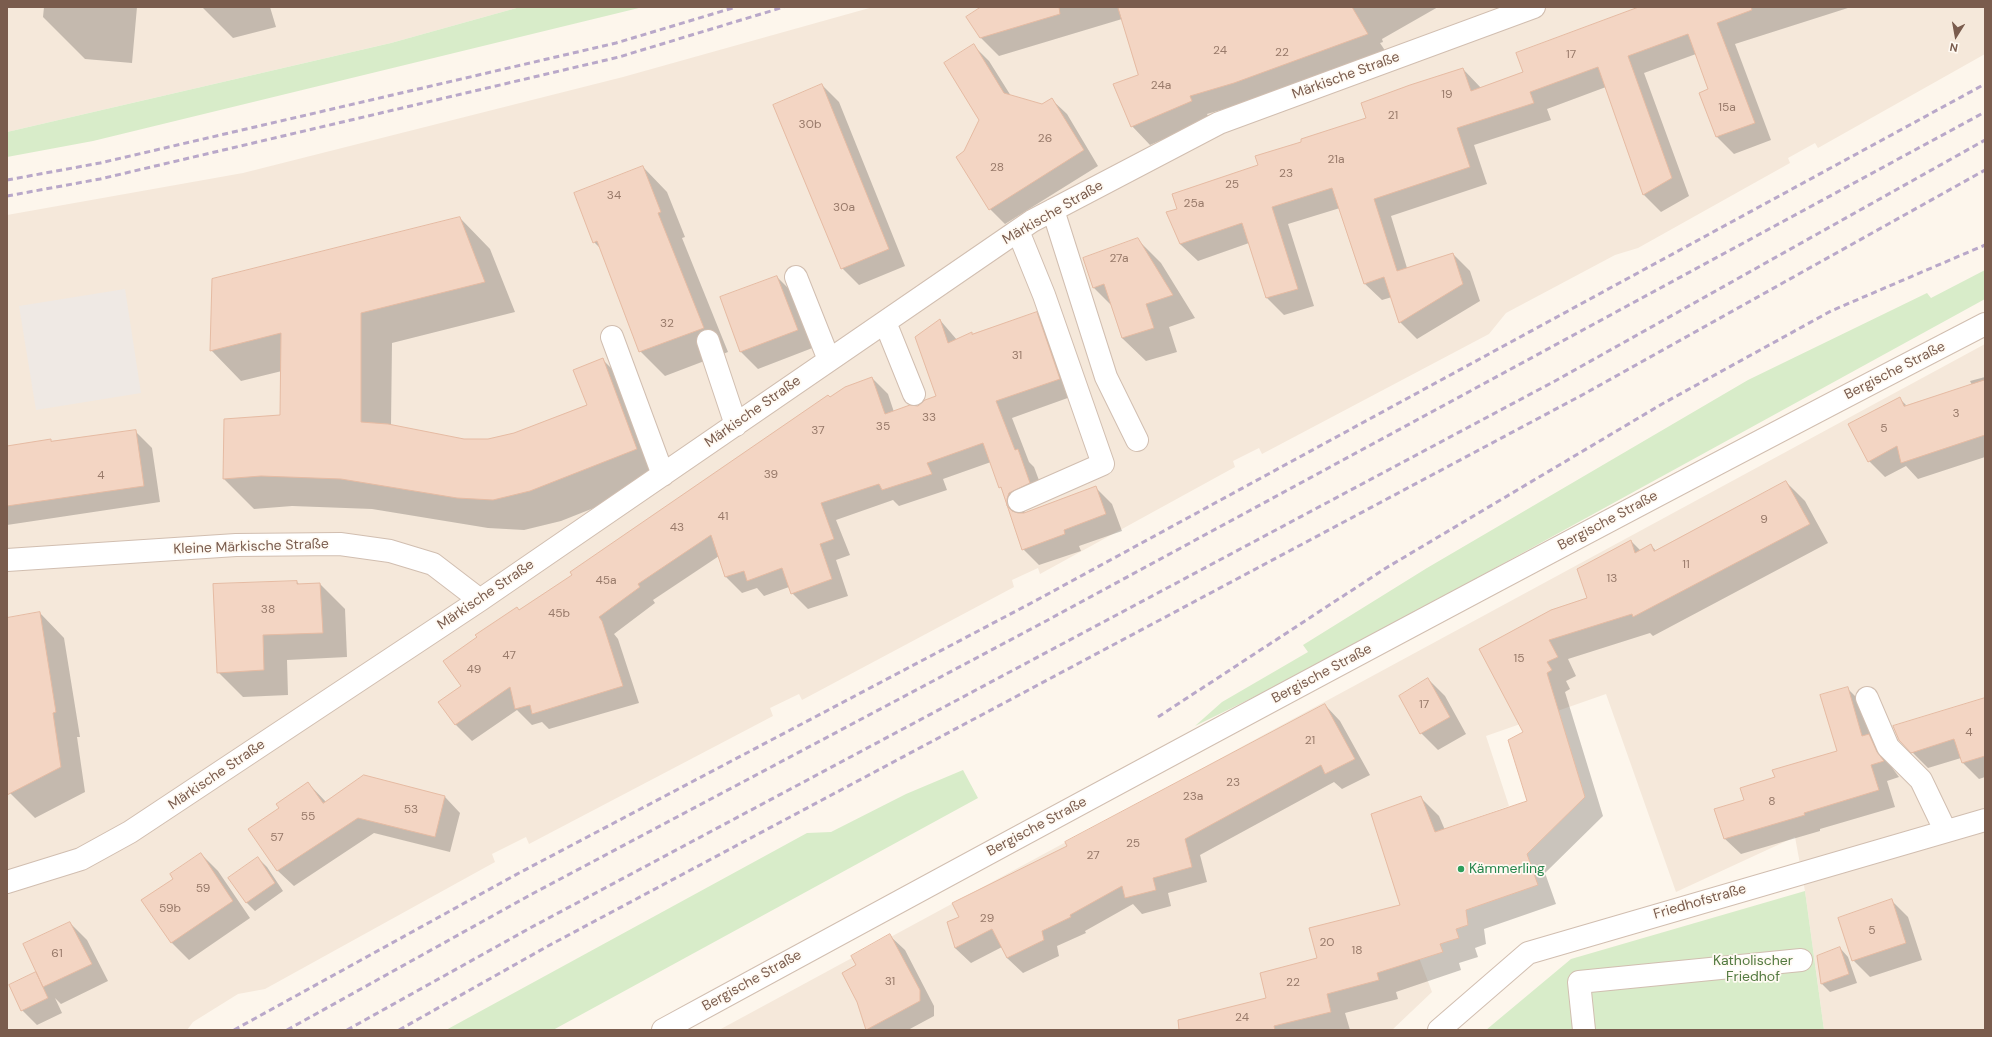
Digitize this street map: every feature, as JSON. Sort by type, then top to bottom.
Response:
[{"type":"street","name":"Märkische Straße","points":[[7,882],[81,859],[130,832],[480,600],[1018,231],[1053,210],[1219,123],[1534,7]]},
{"type":"street","points":[[1053,210],[1106,377],[1137,440]]},
{"type":"street","points":[[1018,231],[1044,295],[1103,464],[1019,501]]},
{"type":"street","points":[[796,278],[829,360]]},
{"type":"street","points":[[885,322],[914,394]]},
{"type":"street","name":"Bergische Straße","points":[[663,1030],[1320,674],[1777,432],[1985,324]]},
{"type":"street","points":[[612,337],[663,475]]},
{"type":"street","points":[[708,341],[736,425]]},
{"type":"street","name":"Kleine Märkische Straße","points":[[7,560],[236,545],[340,544],[390,551],[433,564],[480,600]]},
{"type":"street","points":[[1867,698],[1888,747],[1921,780],[1945,830]]},
{"type":"street","name":"Friedhofstraße","points":[[1439,1030],[1528,953],[1945,830],[1985,820]]},
{"type":"street","points":[[1584,1030],[1579,982],[1801,960]]},
{"type":"shaded area","points":[[7,7],[520,7],[391,43],[7,132]]},
{"type":"shaded area","points":[[873,7],[1985,7],[1985,54],[1818,148],[1815,143],[1788,158],[1790,163],[1638,248],[1615,255],[1506,313],[1489,334],[1262,454],[1259,448],[1233,461],[1235,467],[1040,574],[1038,568],[1012,580],[1014,587],[802,700],[799,694],[770,708],[773,716],[529,844],[526,837],[492,854],[495,862],[265,989],[238,994],[193,1022],[187,1030],[7,1030],[7,215],[243,173],[623,77]]},
{"type":"shaded area","points":[[125,289],[141,393],[36,410],[19,306]]},
{"type":"shaded area","points":[[1985,344],[1985,1030],[1824,1030],[1805,891],[1795,837],[1676,892],[1606,694],[1486,736],[1509,806],[1435,832],[1409,931],[1432,992],[1392,1030],[719,1030]]},
{"type":"green space","points":[[520,7],[643,7],[93,141],[7,157],[7,132],[391,43]]},
{"type":"green space","points":[[1985,270],[1985,299],[1311,669],[1195,726],[1222,702],[1308,652],[1303,645],[1427,568],[1748,380],[1927,293],[1931,298]]},
{"type":"green space","points":[[963,770],[978,798],[553,1030],[446,1030],[807,833],[831,832],[906,794]]},
{"type":"green space","name":"Katholischer Friedhof","points":[[1805,891],[1824,1030],[1486,1030],[1571,959]]},
{"type":"building","points":[[981,7],[1059,7],[1060,14],[980,38],[966,17]]},
{"type":"building","points":[[1118,7],[1352,7],[1368,34],[1234,83],[1190,96],[1192,101],[1131,127],[1113,84],[1138,75]]},
{"type":"building","points":[[1639,7],[1751,7],[1752,10],[1717,23],[1755,123],[1716,137],[1699,93],[1708,89],[1688,34],[1628,56],[1672,178],[1643,195],[1598,67],[1530,92],[1534,103],[1457,128],[1470,167],[1374,199],[1397,271],[1453,253],[1463,284],[1399,323],[1384,277],[1364,284],[1332,188],[1272,207],[1298,289],[1266,298],[1242,223],[1180,244],[1166,212],[1177,209],[1172,194],[1258,165],[1255,156],[1301,142],[1301,139],[1366,118],[1361,103],[1410,85],[1463,68],[1471,91],[1523,72],[1516,53]]},
{"type":"building","points":[[974,44],[1004,93],[1042,104],[1052,98],[1084,150],[989,210],[956,157],[964,151],[979,120],[944,63]]},
{"type":"building","points":[[822,84],[889,249],[841,269],[773,105]]},
{"type":"building","points":[[643,166],[661,212],[658,213],[704,328],[639,352],[597,241],[593,243],[574,193]]},
{"type":"building","points":[[460,217],[485,282],[361,313],[361,422],[388,424],[464,439],[488,439],[514,433],[587,405],[573,370],[603,358],[637,449],[530,491],[493,500],[457,498],[341,479],[261,476],[223,479],[224,419],[280,415],[281,333],[210,351],[212,279]]},
{"type":"building","points":[[1138,238],[1173,295],[1146,304],[1154,328],[1122,338],[1104,284],[1093,288],[1083,258]]},
{"type":"building","points":[[777,276],[798,330],[740,352],[720,297]]},
{"type":"building","points":[[1037,312],[1060,379],[996,401],[1015,450],[1018,449],[1030,483],[1009,493],[1007,505],[1001,487],[999,488],[983,443],[927,463],[932,474],[882,490],[879,484],[821,503],[834,539],[820,544],[832,579],[791,594],[782,568],[747,581],[744,571],[725,577],[711,535],[638,584],[640,587],[599,617],[602,621],[623,686],[532,714],[530,705],[515,709],[510,687],[455,725],[438,702],[461,686],[443,661],[477,637],[475,635],[517,607],[519,610],[572,575],[570,572],[828,395],[830,397],[845,387],[872,377],[885,414],[910,405],[918,406],[925,400],[936,396],[915,337],[940,319],[948,343],[972,332],[972,334]]},
{"type":"building","points":[[1985,380],[1985,435],[1901,463],[1897,446],[1868,462],[1848,424],[1900,397],[1904,406]]},
{"type":"building","points":[[136,430],[144,486],[7,506],[7,446],[51,439],[51,441]]},
{"type":"building","points":[[1786,481],[1810,524],[1633,617],[1632,614],[1549,640],[1558,657],[1547,662],[1552,670],[1547,673],[1585,797],[1527,854],[1538,885],[1466,910],[1468,925],[1456,929],[1459,938],[1440,944],[1443,952],[1377,973],[1379,980],[1327,994],[1331,1012],[1274,1026],[1275,1030],[1179,1030],[1178,1020],[1266,998],[1260,973],[1317,958],[1309,928],[1400,905],[1371,814],[1421,796],[1435,832],[1527,801],[1508,740],[1523,732],[1479,649],[1551,610],[1587,598],[1577,569],[1631,540],[1635,553],[1651,544],[1654,551]]},
{"type":"building","points":[[1096,486],[1106,514],[1064,530],[1065,534],[1022,550],[1008,506],[1012,511],[1024,513]]},
{"type":"building","points":[[297,581],[297,584],[320,583],[323,633],[263,635],[264,670],[217,673],[213,584]]},
{"type":"building","points":[[40,612],[56,712],[53,713],[61,767],[7,795],[7,618]]},
{"type":"building","points":[[1428,678],[1450,717],[1420,734],[1399,696]]},
{"type":"building","points":[[1848,687],[1862,736],[1869,734],[1877,752],[1884,761],[1871,765],[1879,790],[1804,813],[1805,815],[1724,839],[1714,809],[1744,800],[1740,788],[1775,777],[1772,770],[1837,751],[1820,695]]},
{"type":"building","points":[[1985,698],[1985,756],[1962,763],[1954,739],[1911,753],[1899,740],[1893,726]]},
{"type":"building","points":[[1325,704],[1355,759],[1325,774],[1321,765],[1185,839],[1192,867],[1153,878],[1156,890],[1125,898],[1122,886],[1070,915],[1071,917],[1042,931],[1044,940],[1007,958],[992,929],[955,948],[947,922],[959,917],[952,903],[1067,846],[1065,842]]},
{"type":"building","points":[[364,775],[445,796],[435,837],[358,818],[277,871],[248,829],[279,808],[276,804],[308,782],[323,803]]},
{"type":"building","points":[[201,853],[233,901],[171,943],[141,900],[173,879],[170,874]]},
{"type":"building","points":[[258,857],[275,883],[246,903],[228,878]]},
{"type":"building","points":[[1892,899],[1906,943],[1852,961],[1838,918]]},
{"type":"building","points":[[70,922],[92,964],[43,987],[23,944]]},
{"type":"building","points":[[890,934],[920,990],[920,1001],[866,1030],[857,1002],[842,973],[856,965],[851,956]]},
{"type":"building","points":[[1840,947],[1849,974],[1821,984],[1817,956]]},
{"type":"building","points":[[36,972],[48,998],[21,1011],[9,985]]},
{"type":"railway","points":[[7,180],[100,163],[616,43],[736,7]]},
{"type":"railway","points":[[7,196],[100,179],[619,57],[784,7]]},
{"type":"railway","points":[[234,1030],[519,873],[1035,601],[1985,84]]},
{"type":"railway","points":[[287,1030],[532,894],[1046,621],[1985,112]]},
{"type":"railway","points":[[347,1030],[530,928],[1555,381],[1985,140]]},
{"type":"railway","points":[[399,1030],[548,946],[1584,394],[1985,170]]},
{"type":"railway","points":[[1158,717],[1386,568],[1662,404],[1831,311],[1985,245]]},
{"type":"place","name":"Kämmerling","points":[[1461,869]]}]
